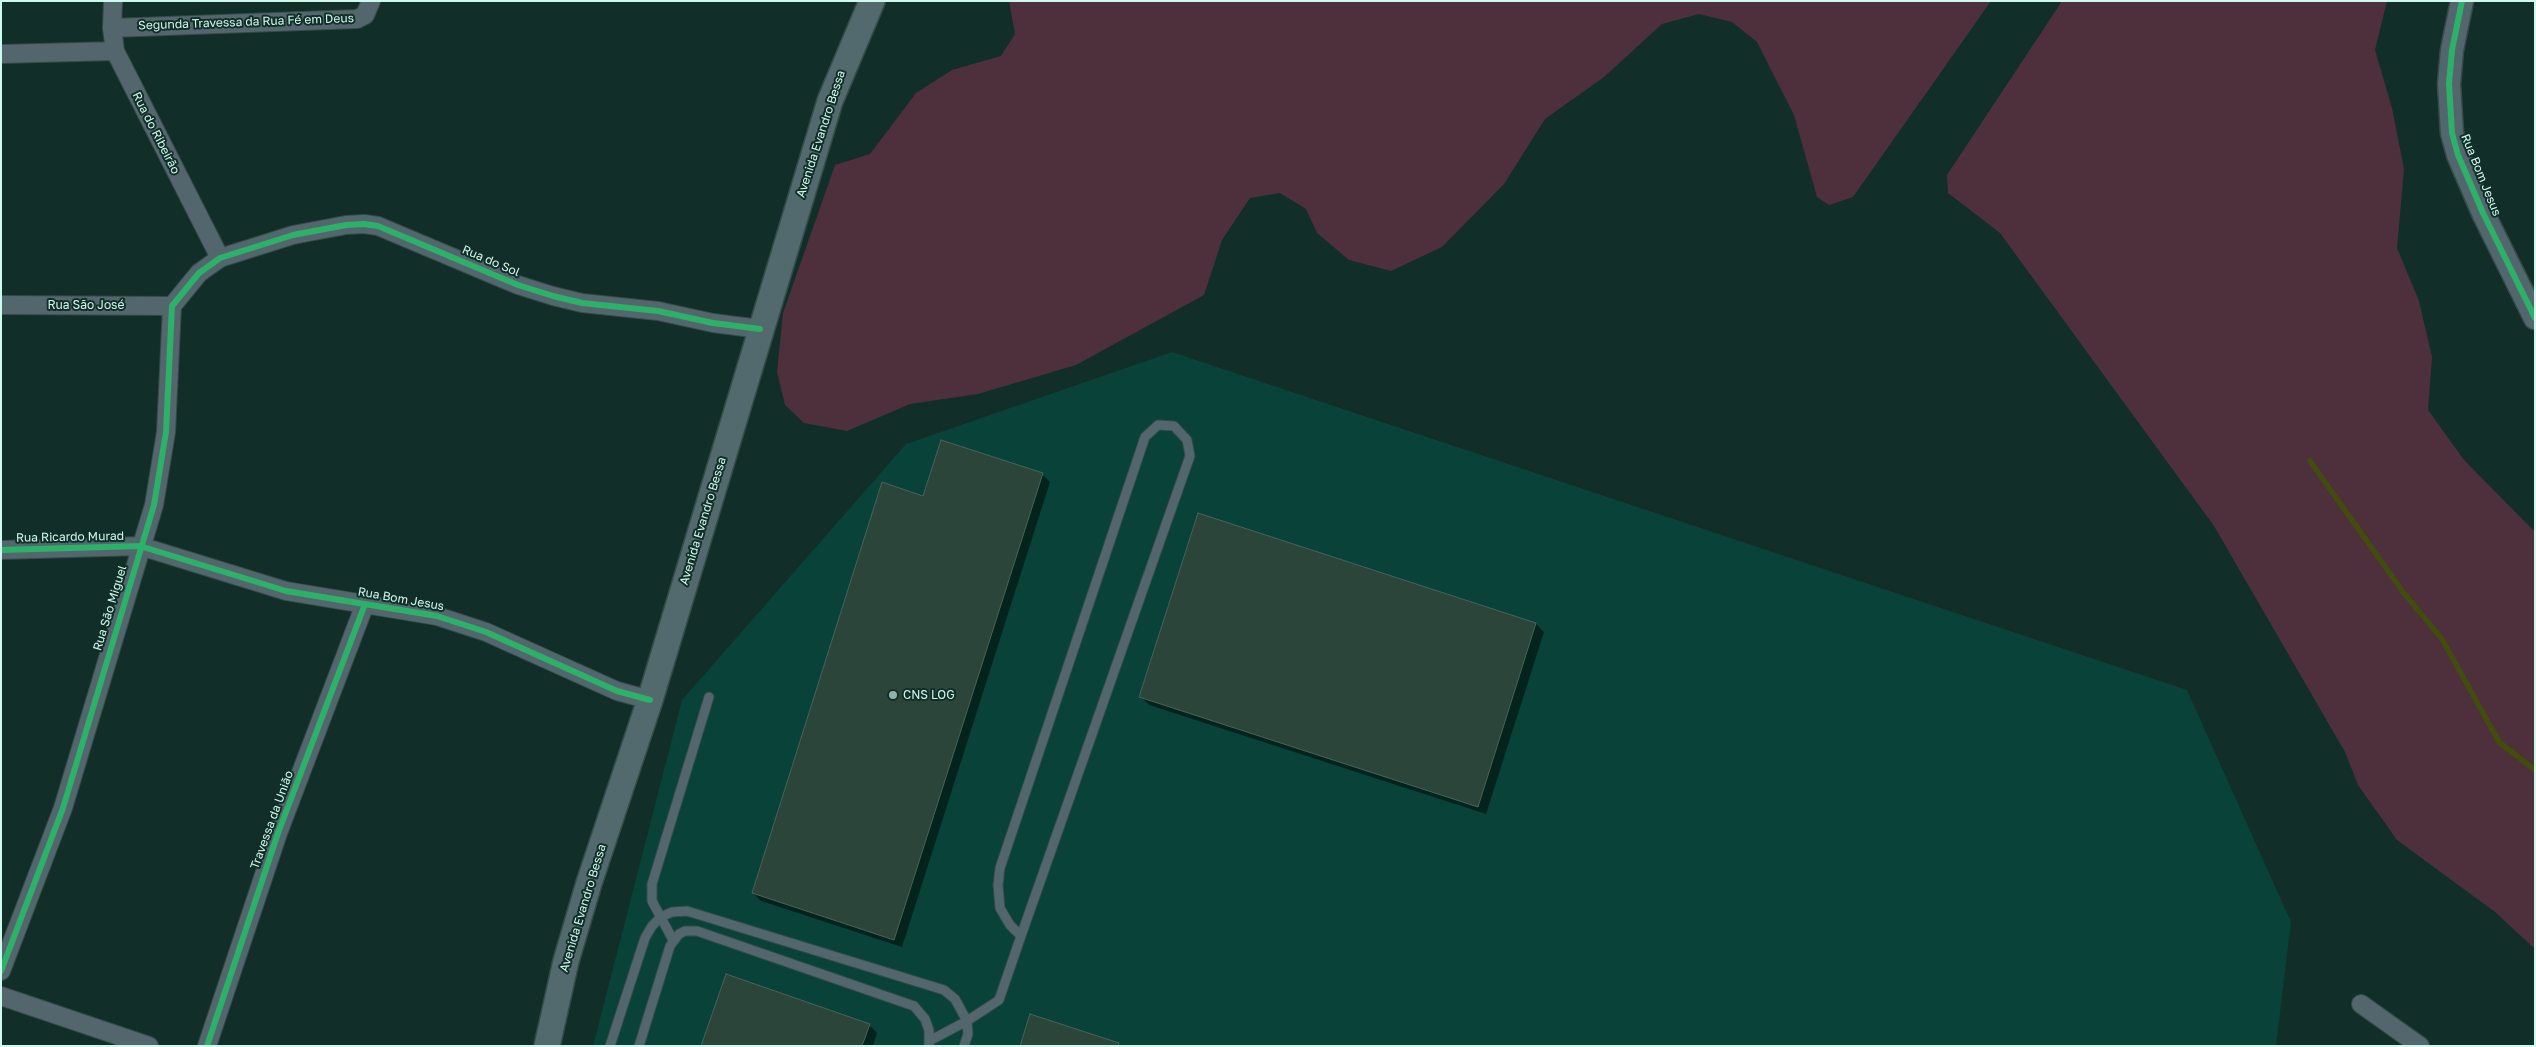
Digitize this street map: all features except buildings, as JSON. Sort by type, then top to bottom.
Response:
[{"type":"main road","name":"Avenida Evandro Bessa","points":[[547,1046],[566,961],[584,900],[650,700],[830,101],[872,1]]},
{"type":"street","name":"Rua do Ribeirão","points":[[113,1],[112,28],[115,50],[220,258]]},
{"type":"street","name":"Segunda Travessa da Rua Fé em Deus","points":[[112,28],[357,19],[365,15],[371,1]]},
{"type":"street","name":"Rua Bom Jesus","points":[[2462,1],[2452,50],[2449,84],[2452,133],[2458,155],[2483,213],[2535,318]]},
{"type":"street","points":[[1,54],[115,50]]},
{"type":"street","name":"Rua do Sol","points":[[220,258],[293,235],[346,225],[364,224],[385,229],[518,285],[553,296],[582,303],[658,311],[713,323],[760,329]]},
{"type":"street","points":[[172,306],[199,273],[220,258]]},
{"type":"street","name":"Rua São José","points":[[1,305],[172,306]]},
{"type":"street","name":"Rua São Miguel","points":[[1,970],[5,951],[63,808],[140,546],[154,505],[166,432],[172,306]]},
{"type":"street","name":"Rua Bom Jesus","points":[[140,546],[286,591],[445,619],[486,632],[617,691],[650,700]]},
{"type":"street","name":"Rua Ricardo Murad","points":[[1,550],[140,546]]},
{"type":"street","name":"Travessa da União","points":[[206,1046],[278,833],[365,604]]},
{"type":"street","points":[[1,996],[149,1046]]},
{"type":"street","points":[[2361,1004],[2420,1046]]},
{"type":"lane","points":[[639,1046],[673,940],[686,931],[697,931],[914,1006],[925,1020],[930,1043],[967,1022],[999,1000],[1190,456],[1187,440],[1174,426],[1158,425],[1145,437],[1000,868],[998,885],[1000,908],[1010,925],[1021,936]]},
{"type":"lane","points":[[673,940],[652,901],[652,884],[709,697]]},
{"type":"lane","points":[[610,1046],[645,938],[660,917],[672,912],[688,911],[944,990],[955,999],[967,1022],[968,1034],[964,1046]]},
{"type":"shaded area","points":[[1009,1],[1991,1],[1853,197],[1829,205],[1817,197],[1794,115],[1757,42],[1732,22],[1699,14],[1662,24],[1604,77],[1545,119],[1504,184],[1442,247],[1391,271],[1349,260],[1317,233],[1306,209],[1280,193],[1250,198],[1222,240],[1204,295],[1076,365],[978,394],[910,404],[847,431],[804,423],[785,405],[777,372],[783,313],[835,165],[870,154],[916,93],[952,70],[1001,56],[1015,34]]},
{"type":"shaded area","points":[[2062,1],[2387,1],[2375,50],[2392,108],[2404,169],[2397,248],[2419,301],[2432,357],[2428,410],[2464,460],[2535,532],[2535,949],[2495,912],[2397,840],[2358,785],[2345,752],[2214,526],[2000,233],[1948,193],[1947,175]]},
{"type":"shaded area","points":[[1172,352],[2187,690],[2291,922],[2276,1046],[593,1046],[682,700],[906,444]]},
{"type":"waterway","points":[[2310,461],[2403,592],[2442,639],[2499,742],[2535,770]]},
{"type":"cycle path","points":[[2462,1],[2452,50],[2449,84],[2452,133],[2458,155],[2483,213],[2535,318]]},
{"type":"cycle path","points":[[1,971],[63,808],[154,505],[166,432],[172,306],[199,273],[220,258],[293,235],[346,225],[364,224],[378,226],[518,285],[553,296],[582,303],[658,311],[713,323],[760,329]]},
{"type":"cycle path","points":[[1,550],[140,546],[286,591],[437,616],[486,632],[617,691],[650,700]]},
{"type":"cycle path","points":[[207,1046],[278,833],[365,604]]},
{"type":"place","name":"CNS LOG","points":[[893,695]]}]
